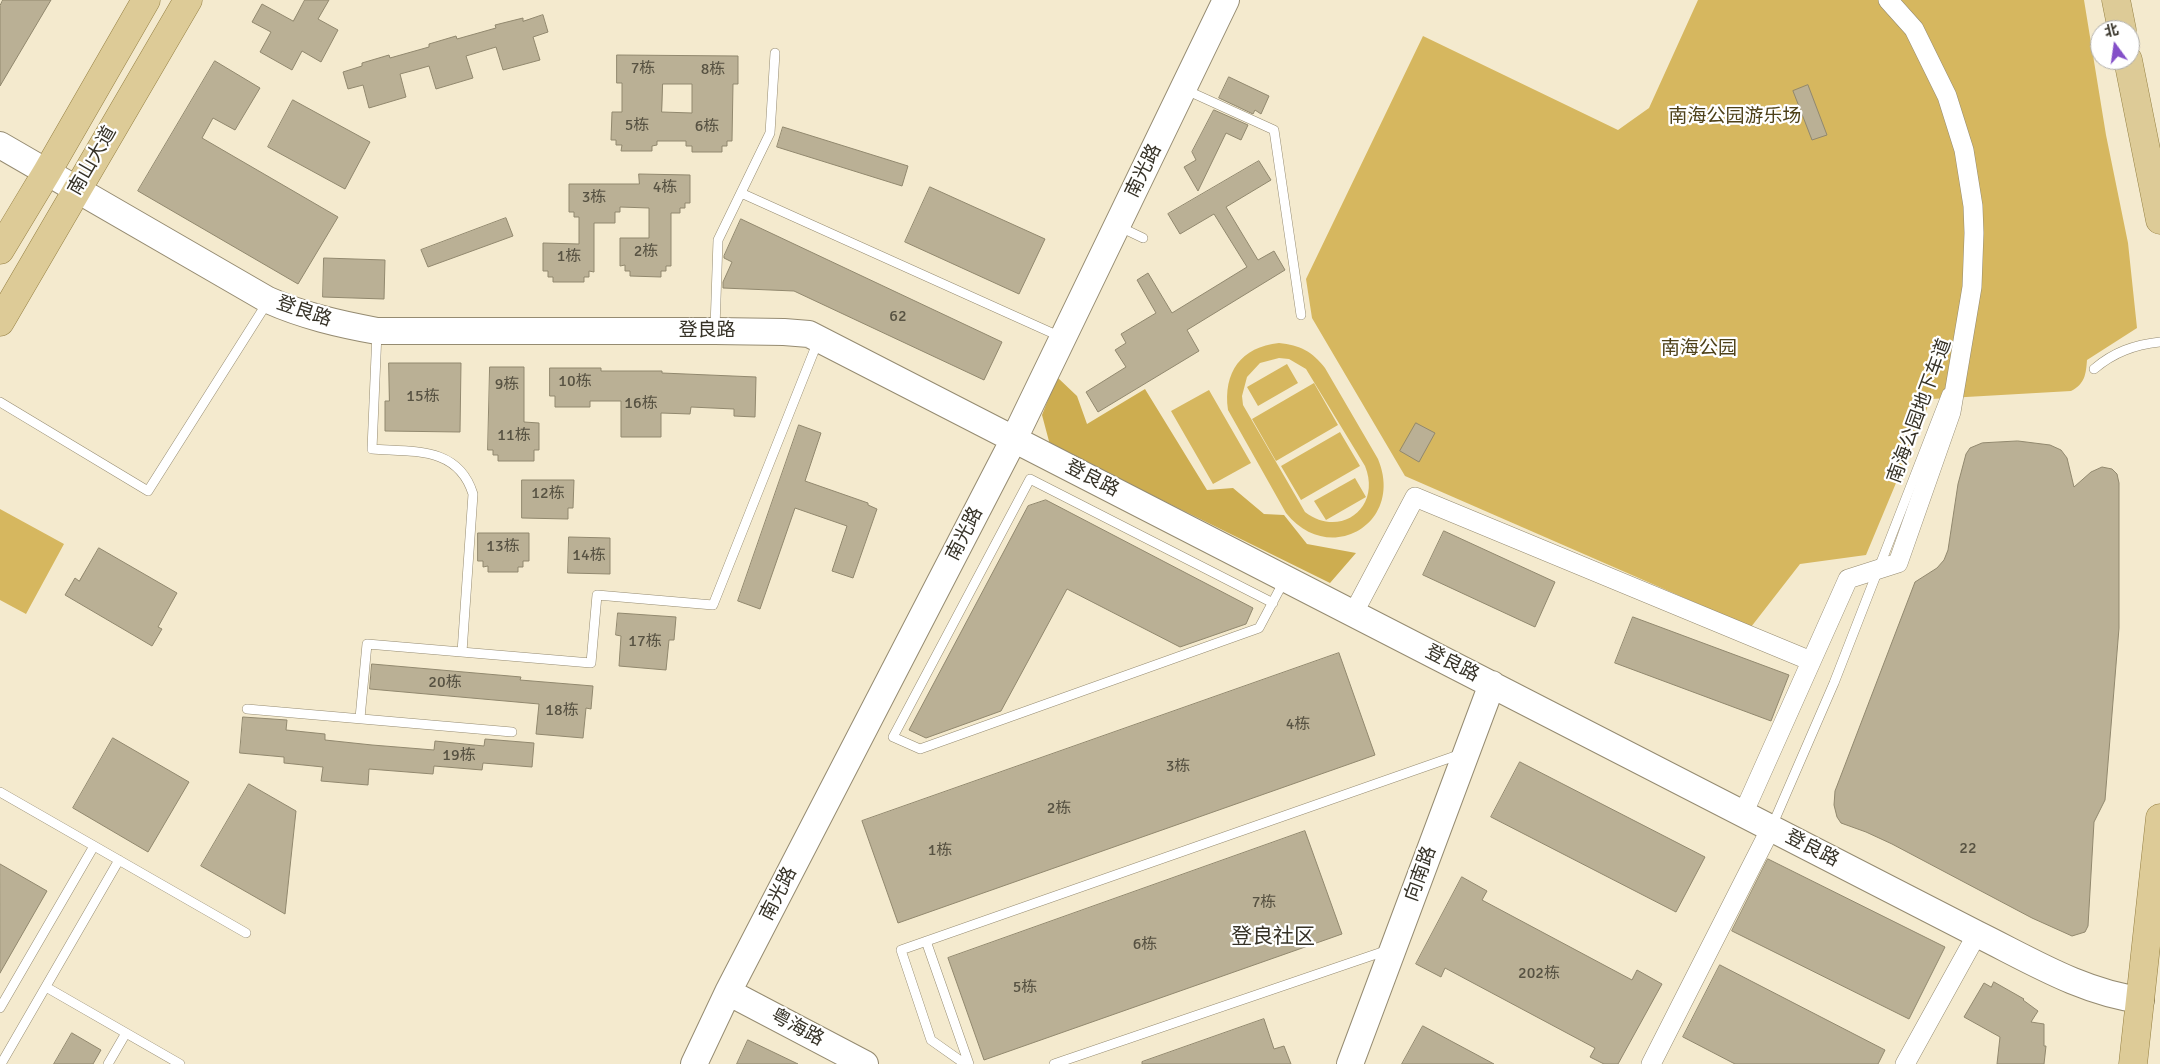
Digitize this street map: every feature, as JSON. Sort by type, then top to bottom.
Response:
[{"type":"main road","name":"南山大道","points":[[0,250],[146,0]]},
{"type":"main road","name":"南山大道","points":[[0,322],[188,0]]},
{"type":"main road","name":"南光路","points":[[694,1064],[728,992],[1014,439],[1226,0]]},
{"type":"main road","points":[[2116,0],[2120,20]]},
{"type":"main road","points":[[2130,70],[2160,220]]},
{"type":"main road","name":"登良路","points":[[0,145],[268,300],[299,313],[377,331],[798,332],[819,339],[1977,934],[2083,987],[2110,995],[2140,1000]]},
{"type":"main road","name":"向南路","points":[[1350,1064],[1492,684]]},
{"type":"main road","points":[[2133,1064],[2160,818]]},
{"type":"main road","name":"粤海路","points":[[728,992],[865,1064]]},
{"type":"street","points":[[1743,814],[1848,579],[1898,563],[1951,412],[1972,279],[1973,206],[1964,150],[1948,96],[1914,29],[1888,0]]},
{"type":"street","points":[[1354,614],[1415,497],[1811,661]]},
{"type":"street","points":[[1651,1064],[1770,828]]},
{"type":"street","points":[[1905,1064],[1977,934]]},
{"type":"lane","points":[[1882,0],[1906,34],[1930,74],[1954,131],[1968,191],[1972,229],[1972,279]]},
{"type":"lane","points":[[715,331],[718,240],[770,133],[775,53]]},
{"type":"lane","points":[[1183,89],[1274,130],[1301,315]]},
{"type":"lane","points":[[741,193],[1064,338]]},
{"type":"lane","points":[[1117,226],[1143,238]]},
{"type":"lane","points":[[0,402],[148,491],[268,300]]},
{"type":"lane","points":[[377,331],[372,449],[430,453],[444,458],[459,469],[469,482],[473,494],[462,652]]},
{"type":"lane","points":[[360,718],[367,644],[591,663],[597,595],[712,605],[819,339]]},
{"type":"lane","points":[[2094,369],[2107,358],[2119,352],[2141,344],[2160,342]]},
{"type":"lane","points":[[1273,603],[1030,479],[892,737],[920,749],[1259,628],[1273,603],[1285,578]]},
{"type":"lane","points":[[1770,828],[1834,683],[1878,569]]},
{"type":"lane","points":[[247,709],[512,732]]},
{"type":"lane","points":[[965,1064],[931,1040],[900,950],[1466,752]]},
{"type":"lane","points":[[0,792],[246,933]]},
{"type":"lane","points":[[0,1008],[94,846]]},
{"type":"lane","points":[[1,1064],[119,860]]},
{"type":"lane","points":[[926,941],[969,1064]]},
{"type":"lane","points":[[1054,1064],[1394,948]]},
{"type":"lane","points":[[46,987],[180,1064]]},
{"type":"lane","points":[[108,1064],[126,1033]]},
{"type":"green space","name":"南海公园","points":[[1698,0],[2084,0],[2090,37],[2090,70],[2095,70],[2106,135],[2128,243],[2137,328],[2087,360],[2082,382],[2071,391],[1931,399],[1866,555],[1800,564],[1751,627],[1405,476],[1312,318],[1306,279],[1423,36],[1618,130],[1649,108]]},
{"type":"green space","points":[[1279,343],[1293,346],[1305,350],[1316,358],[1325,368],[1378,459],[1384,482],[1381,502],[1372,519],[1358,531],[1341,537],[1322,536],[1303,529],[1286,513],[1228,410],[1227,396],[1229,384],[1237,364],[1254,350],[1266,345]],"holes":[[[1279,358],[1289,359],[1306,369],[1365,466],[1369,481],[1368,495],[1363,506],[1354,515],[1344,520],[1332,522],[1318,519],[1305,512],[1243,405],[1242,396],[1247,377],[1260,363]]]},
{"type":"green space","points":[[1287,364],[1298,383],[1258,406],[1247,387]]},
{"type":"green space","points":[[1314,383],[1338,425],[1276,461],[1252,419]]},
{"type":"green space","points":[[1209,390],[1251,463],[1213,484],[1171,411]]},
{"type":"green space","points":[[1340,432],[1360,466],[1301,500],[1281,466]]},
{"type":"green space","points":[[1355,478],[1366,497],[1326,520],[1314,501]]},
{"type":"green space","points":[[0,509],[64,544],[26,614],[0,600]]},
{"type":"shaded area","points":[[1057,377],[1077,396],[1087,424],[1145,389],[1207,490],[1233,488],[1264,514],[1284,515],[1307,544],[1356,553],[1330,583],[1050,445],[1042,415]]},
{"type":"building","points":[[3,0],[51,0],[0,86],[0,6]]},
{"type":"building","points":[[305,0],[329,0],[318,19],[338,30],[321,62],[302,51],[292,70],[260,52],[271,32],[252,22],[262,4],[293,21]]},
{"type":"building","points":[[543,15],[548,32],[533,37],[540,60],[503,70],[496,47],[466,56],[473,78],[436,89],[429,66],[400,74],[406,97],[369,108],[363,85],[348,89],[343,72],[362,66],[362,63],[389,55],[390,58],[429,47],[429,44],[456,36],[457,39],[496,28],[495,25],[523,18],[523,21]]},
{"type":"building","points":[[617,55],[738,56],[738,84],[733,84],[732,141],[727,141],[727,146],[722,146],[722,152],[692,152],[692,146],[686,146],[686,141],[657,141],[657,145],[652,146],[652,151],[621,151],[622,145],[616,145],[616,140],[611,140],[612,112],[622,112],[622,83],[617,83]],"holes":[[[663,84],[692,84],[692,113],[662,112]]]},
{"type":"building","points":[[215,61],[260,88],[235,130],[213,118],[202,138],[338,217],[298,284],[138,191]]},
{"type":"building","points":[[1229,77],[1269,96],[1261,114],[1255,110],[1253,114],[1219,98]]},
{"type":"building","points":[[1808,85],[1827,135],[1812,140],[1793,91]]},
{"type":"building","points":[[293,100],[370,142],[345,189],[268,147]]},
{"type":"building","points":[[1214,110],[1248,125],[1241,140],[1226,133],[1198,191],[1184,167],[1196,160],[1192,152]]},
{"type":"building","points":[[783,127],[908,166],[902,186],[777,147]]},
{"type":"building","points":[[1259,161],[1271,180],[1226,207],[1258,260],[1274,251],[1285,270],[1187,330],[1199,351],[1098,412],[1086,392],[1126,367],[1115,350],[1126,343],[1121,334],[1156,313],[1137,280],[1148,273],[1172,313],[1247,267],[1214,214],[1180,234],[1168,214]]},
{"type":"building","points":[[639,174],[690,175],[690,203],[685,203],[685,208],[680,208],[680,213],[671,213],[671,266],[666,266],[666,271],[661,271],[661,277],[630,276],[630,271],[625,271],[625,265],[620,266],[620,238],[649,238],[649,208],[620,207],[620,212],[615,212],[615,223],[594,223],[594,272],[589,271],[589,277],[584,277],[584,282],[553,282],[553,277],[548,277],[548,271],[543,271],[543,243],[579,244],[579,217],[574,217],[574,212],[569,212],[569,184],[639,184]]},
{"type":"building","points":[[930,187],[1045,239],[1019,294],[905,242]]},
{"type":"building","points":[[506,218],[513,236],[428,267],[421,250]]},
{"type":"building","points":[[741,219],[1002,342],[984,380],[794,291],[723,288],[723,282],[732,262],[724,258],[724,256]]},
{"type":"building","points":[[324,258],[385,260],[384,299],[323,297]]},
{"type":"building","points":[[389,363],[461,363],[460,432],[385,431],[385,401],[389,401]]},
{"type":"building","points":[[490,367],[524,367],[524,422],[539,423],[539,450],[534,450],[534,461],[498,461],[498,455],[493,455],[493,450],[488,450]]},
{"type":"building","points":[[550,368],[601,368],[601,371],[662,371],[662,373],[756,377],[755,417],[734,416],[734,409],[691,407],[690,414],[661,413],[661,437],[621,437],[621,401],[590,401],[590,407],[555,407],[555,396],[550,396]]},
{"type":"building","points":[[1416,423],[1435,433],[1419,462],[1400,451]]},
{"type":"building","points":[[799,425],[821,433],[805,481],[868,503],[868,505],[877,509],[853,578],[832,571],[847,526],[795,508],[760,609],[738,601]]},
{"type":"building","points":[[2018,441],[2050,445],[2061,450],[2067,458],[2074,487],[2091,472],[2102,467],[2112,469],[2117,474],[2119,483],[2119,628],[2105,800],[2094,822],[2088,926],[2085,932],[2072,936],[2032,918],[1892,844],[1841,823],[1837,817],[1834,805],[1835,791],[1915,582],[1937,568],[1944,560],[1948,550],[1958,484],[1966,454],[1970,448],[1982,443]]},
{"type":"building","points":[[522,480],[574,480],[573,508],[568,508],[568,519],[522,518]]},
{"type":"building","points":[[1046,500],[1253,608],[1246,624],[1180,647],[1067,589],[1001,711],[926,738],[909,730],[1028,506]]},
{"type":"building","points":[[1444,531],[1555,582],[1535,627],[1423,575]]},
{"type":"building","points":[[478,533],[529,533],[529,561],[523,561],[523,567],[518,567],[518,572],[488,572],[488,566],[483,567],[483,561],[478,561]]},
{"type":"building","points":[[569,537],[610,538],[610,574],[568,573]]},
{"type":"building","points":[[99,548],[177,593],[158,627],[162,629],[152,646],[65,595],[75,578],[79,581]]},
{"type":"building","points":[[618,613],[676,617],[674,640],[669,640],[666,670],[619,666],[621,636],[616,635]]},
{"type":"building","points":[[1633,617],[1789,675],[1771,721],[1615,663]]},
{"type":"building","points":[[1339,653],[1375,755],[898,923],[862,821]]},
{"type":"building","points":[[372,664],[521,677],[520,680],[593,686],[591,709],[586,708],[583,738],[536,734],[539,704],[370,689]]},
{"type":"building","points":[[243,717],[287,720],[286,730],[325,734],[325,740],[372,745],[434,750],[435,741],[484,746],[485,739],[534,743],[532,767],[483,763],[482,770],[434,766],[433,774],[369,769],[368,785],[321,781],[323,767],[284,763],[284,757],[240,753]]},
{"type":"building","points":[[113,738],[189,782],[148,852],[73,808]]},
{"type":"building","points":[[1520,762],[1705,857],[1676,912],[1491,817]]},
{"type":"building","points":[[249,784],[296,811],[285,914],[201,866]]},
{"type":"building","points":[[1305,831],[1342,934],[984,1060],[948,958]]},
{"type":"building","points":[[1768,859],[1945,947],[1909,1019],[1732,931]]},
{"type":"building","points":[[0,864],[47,891],[0,973]]},
{"type":"building","points":[[1462,877],[1487,891],[1482,900],[1632,980],[1637,970],[1662,984],[1618,1064],[1604,1064],[1590,1057],[1595,1048],[1445,968],[1441,977],[1416,964]]},
{"type":"building","points":[[1720,965],[1885,1050],[1878,1064],[1735,1064],[1683,1037]]},
{"type":"building","points":[[1994,982],[2024,999],[2038,1011],[2031,1022],[2044,1024],[2044,1046],[2046,1046],[2044,1064],[1997,1064],[2000,1037],[1964,1017],[1984,983],[1991,987]]},
{"type":"building","points":[[1264,1019],[1274,1049],[1284,1046],[1291,1064],[1142,1064],[1142,1062]]},
{"type":"building","points":[[1423,1026],[1494,1064],[1402,1064]]},
{"type":"building","points":[[72,1033],[101,1050],[93,1064],[54,1064]]},
{"type":"building","points":[[748,1040],[798,1064],[737,1064]]},
{"type":"district","name":"登良社区","points":[[1273,937]]},
{"type":"park label","name":"南海公园游乐场","points":[[1735,117]]}]
